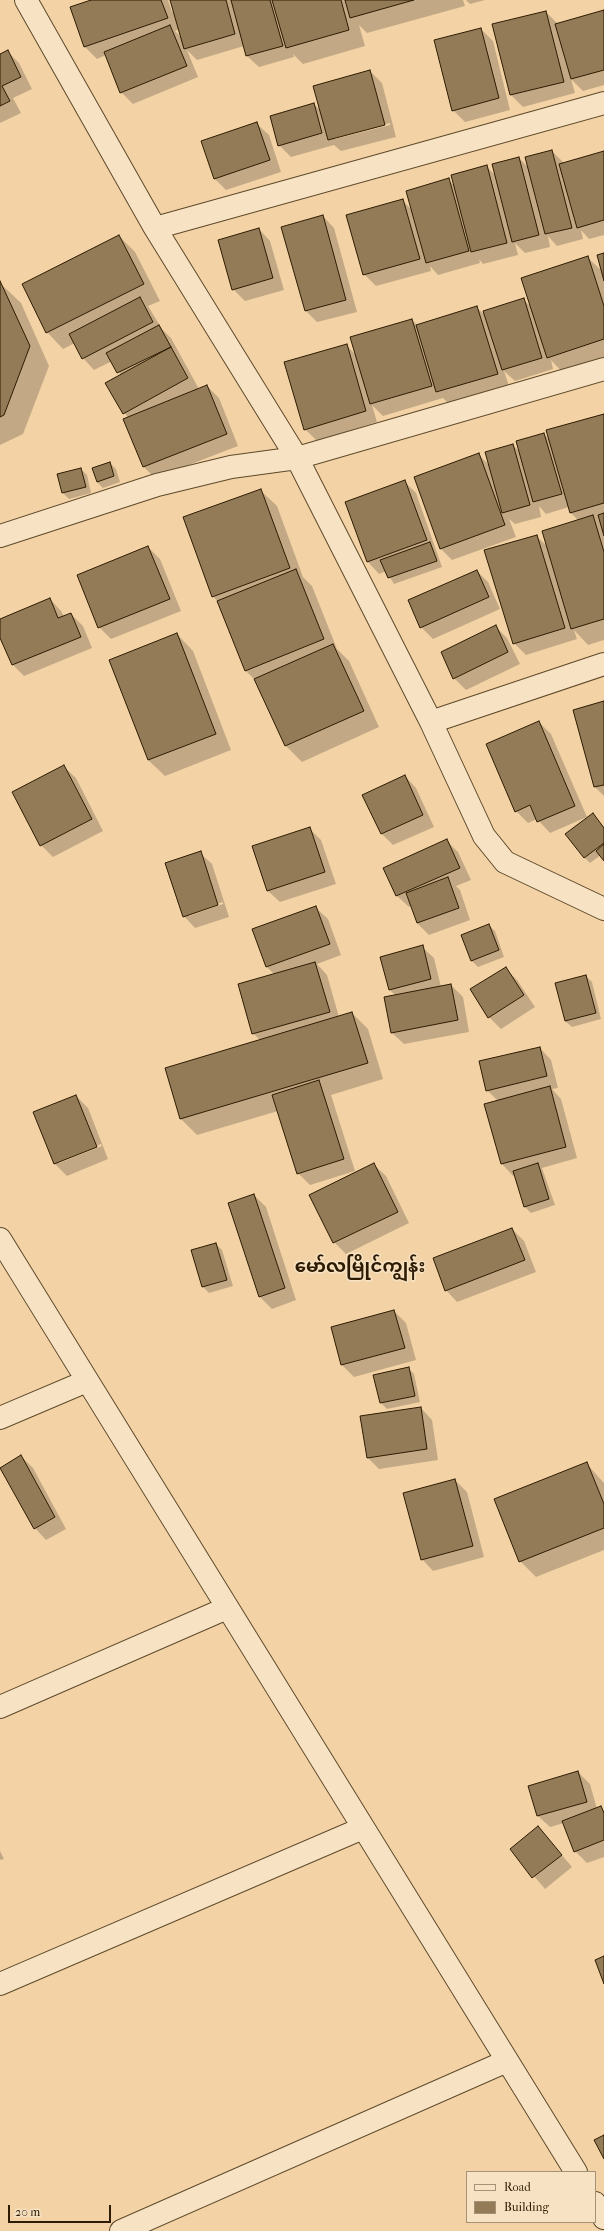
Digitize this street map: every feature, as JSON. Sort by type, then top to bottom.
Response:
[{"type":"street","points":[[26,0],[155,228],[297,458],[431,722],[484,836],[505,862],[604,909]]},
{"type":"street","points":[[155,228],[604,103]]},
{"type":"street","points":[[0,536],[157,485],[231,467],[297,458],[604,369]]},
{"type":"street","points":[[431,722],[604,664]]},
{"type":"street","points":[[0,1239],[575,2171]]},
{"type":"street","points":[[0,1418],[87,1381]]},
{"type":"street","points":[[0,1707],[227,1608]]},
{"type":"street","points":[[0,1984],[364,1828]]},
{"type":"street","points":[[121,2231],[507,2061]]},
{"type":"street","points":[[596,2206],[604,2218]]},
{"type":"building","points":[[91,0],[161,0],[168,18],[84,47],[70,7]]},
{"type":"building","points":[[170,0],[226,0],[235,34],[184,49]]},
{"type":"building","points":[[231,0],[270,0],[283,46],[246,56]]},
{"type":"building","points":[[272,0],[341,0],[349,30],[286,48]]},
{"type":"building","points":[[345,0],[414,0],[350,18]]},
{"type":"building","points":[[604,10],[604,70],[571,79],[555,24]]},
{"type":"building","points":[[546,11],[564,82],[510,95],[492,24]]},
{"type":"building","points":[[170,25],[187,66],[120,93],[104,52]]},
{"type":"building","points":[[481,28],[499,98],[452,111],[434,40]]},
{"type":"building","points":[[8,50],[21,77],[2,86],[10,101],[0,106],[0,54]]},
{"type":"building","points":[[370,70],[385,125],[328,140],[313,86]]},
{"type":"building","points":[[314,103],[322,133],[278,146],[270,116]]},
{"type":"building","points":[[257,122],[270,160],[214,179],[201,141]]},
{"type":"building","points":[[552,150],[572,228],[545,234],[525,157]]},
{"type":"building","points":[[604,151],[604,220],[577,228],[559,164]]},
{"type":"building","points":[[519,157],[539,235],[512,242],[492,164]]},
{"type":"building","points":[[487,165],[507,243],[471,252],[451,175]]},
{"type":"building","points":[[449,178],[469,251],[426,263],[406,191]]},
{"type":"building","points":[[403,199],[420,259],[363,275],[346,215]]},
{"type":"building","points":[[323,215],[346,300],[305,311],[281,227]]},
{"type":"building","points":[[259,228],[273,278],[232,290],[218,240]]},
{"type":"building","points":[[119,235],[144,284],[46,333],[22,284]]},
{"type":"building","points":[[604,253],[604,281],[597,255]]},
{"type":"building","points":[[588,256],[604,306],[604,339],[547,358],[521,278]]},
{"type":"building","points":[[0,281],[30,346],[4,415],[0,417]]},
{"type":"building","points":[[140,297],[153,322],[82,359],[69,334]]},
{"type":"building","points":[[524,298],[542,358],[502,370],[483,311]]},
{"type":"building","points":[[477,306],[498,374],[436,392],[416,325]]},
{"type":"building","points":[[412,319],[432,386],[370,404],[350,337]]},
{"type":"building","points":[[159,325],[171,347],[117,373],[106,353]]},
{"type":"building","points":[[347,344],[366,411],[304,430],[284,362]]},
{"type":"building","points":[[171,347],[188,378],[123,414],[105,383]]},
{"type":"building","points":[[207,385],[227,434],[143,467],[123,419]]},
{"type":"building","points":[[604,414],[604,503],[570,513],[546,430]]},
{"type":"building","points":[[544,433],[562,494],[533,502],[516,441]]},
{"type":"building","points":[[513,444],[530,505],[502,513],[485,452]]},
{"type":"building","points":[[479,453],[505,525],[440,549],[414,477]]},
{"type":"building","points":[[110,462],[114,476],[97,482],[92,468]]},
{"type":"building","points":[[81,468],[86,487],[62,493],[57,474]]},
{"type":"building","points":[[405,480],[427,540],[367,562],[345,502]]},
{"type":"building","points":[[261,489],[290,568],[212,597],[183,517]]},
{"type":"building","points":[[604,513],[604,536],[598,515]]},
{"type":"building","points":[[593,515],[604,552],[604,619],[571,629],[542,531]]},
{"type":"building","points":[[537,535],[565,628],[513,644],[484,550]]},
{"type":"building","points":[[430,542],[437,561],[388,578],[380,560]]},
{"type":"building","points":[[148,546],[170,599],[98,628],[77,575]]},
{"type":"building","points":[[296,569],[324,639],[245,671],[217,601]]},
{"type":"building","points":[[477,570],[489,597],[420,628],[408,600]]},
{"type":"building","points":[[50,598],[58,618],[71,613],[81,637],[12,665],[0,638],[0,619]]},
{"type":"building","points":[[496,625],[508,652],[453,679],[441,652]]},
{"type":"building","points":[[177,633],[216,734],[148,760],[109,660]]},
{"type":"building","points":[[333,644],[364,711],[285,746],[254,679]]},
{"type":"building","points":[[604,701],[604,785],[594,787],[573,710]]},
{"type":"building","points":[[539,721],[575,806],[537,822],[530,805],[515,812],[486,744]]},
{"type":"building","points":[[64,765],[92,819],[40,846],[12,792]]},
{"type":"building","points":[[405,775],[423,815],[381,834],[362,795]]},
{"type":"building","points":[[593,813],[604,828],[604,843],[584,858],[565,834]]},
{"type":"building","points":[[310,827],[325,872],[267,891],[252,846]]},
{"type":"building","points":[[447,839],[460,868],[396,896],[383,868]]},
{"type":"building","points":[[604,844],[604,861],[596,851]]},
{"type":"building","points":[[201,851],[218,905],[183,917],[165,863]]},
{"type":"building","points":[[448,877],[459,908],[417,923],[406,893]]},
{"type":"building","points":[[316,906],[330,944],[266,967],[252,929]]},
{"type":"building","points":[[489,924],[499,950],[471,961],[461,935]]},
{"type":"building","points":[[423,945],[431,979],[389,990],[380,957]]},
{"type":"building","points":[[315,962],[330,1012],[252,1034],[238,984]]},
{"type":"building","points":[[506,967],[524,995],[488,1018],[470,989]]},
{"type":"building","points":[[586,975],[596,1013],[565,1021],[555,983]]},
{"type":"building","points":[[451,984],[458,1020],[391,1033],[384,997]]},
{"type":"building","points":[[352,1012],[368,1063],[180,1119],[165,1068]]},
{"type":"building","points":[[540,1047],[547,1076],[486,1091],[479,1061]]},
{"type":"building","points":[[319,1080],[344,1159],[297,1174],[272,1095]]},
{"type":"building","points":[[550,1086],[566,1147],[501,1164],[484,1104]]},
{"type":"building","points":[[76,1095],[97,1147],[54,1164],[33,1112]]},
{"type":"building","points":[[374,1163],[398,1212],[333,1243],[309,1195]]},
{"type":"building","points":[[538,1163],[549,1199],[524,1207],[513,1171]]},
{"type":"building","points":[[254,1194],[285,1288],[259,1297],[228,1203]]},
{"type":"building","points":[[512,1228],[525,1260],[445,1291],[433,1258]]},
{"type":"building","points":[[216,1243],[227,1280],[202,1287],[191,1250]]},
{"type":"building","points":[[394,1310],[405,1348],[341,1365],[331,1327]]},
{"type":"building","points":[[409,1367],[415,1396],[380,1403],[373,1375]]},
{"type":"building","points":[[421,1407],[427,1449],[367,1458],[360,1416]]},
{"type":"building","points":[[21,1455],[55,1517],[34,1529],[0,1468]]},
{"type":"building","points":[[587,1462],[604,1504],[604,1528],[519,1562],[494,1499]]},
{"type":"building","points":[[455,1479],[473,1546],[421,1560],[403,1493]]},
{"type":"building","points":[[578,1771],[587,1802],[537,1816],[528,1786]]},
{"type":"building","points":[[601,1806],[604,1813],[604,1840],[574,1852],[562,1821]]},
{"type":"building","points":[[538,1826],[562,1855],[532,1878],[510,1849]]},
{"type":"building","points":[[604,1956],[604,1984],[595,1960]]},
{"type":"building","points":[[604,2135],[604,2159],[594,2140]]},
{"type":"district","name":"မော်လမြိုင်ကျွန်း","points":[[360,1268]]}]
